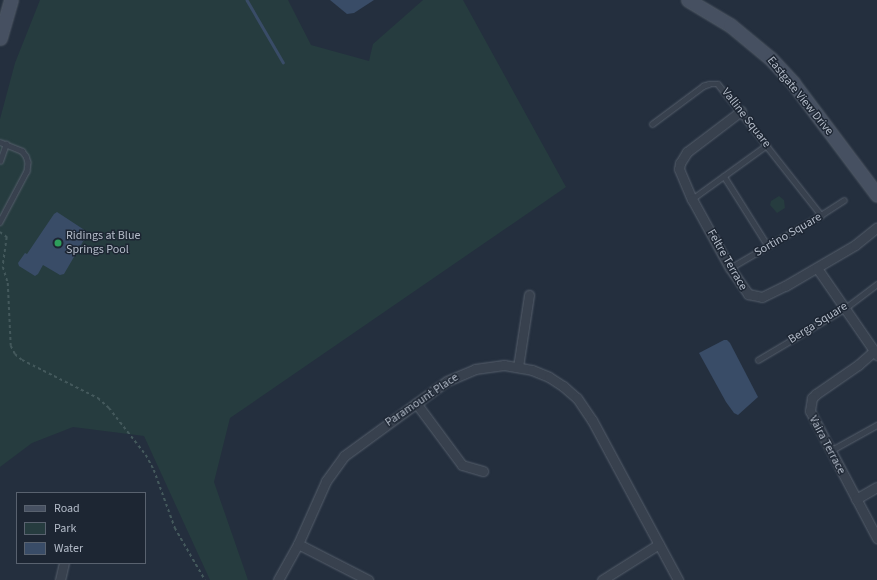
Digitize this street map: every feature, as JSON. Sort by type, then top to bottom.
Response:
[{"type":"street","points":[[0,38],[3,19],[10,0]]},
{"type":"street","name":"Eastgate View Drive","points":[[688,0],[730,25],[771,59],[793,83],[877,195]]},
{"type":"street","name":"Feltre Terrace","points":[[741,111],[682,157],[679,169],[692,199],[744,291],[757,297],[767,295],[817,268],[855,245],[877,227]]},
{"type":"street","points":[[817,268],[876,353]]},
{"type":"street","points":[[518,367],[529,295]]},
{"type":"street","name":"Vaira Terrace","points":[[876,353],[822,389],[812,398],[810,407],[811,417],[877,538]]},
{"type":"street","name":"Paramount Place","points":[[278,580],[298,544],[326,481],[340,460],[356,446],[447,381],[461,373],[490,366],[518,367],[549,377],[563,386],[580,402],[592,420],[678,580]]},
{"type":"street","points":[[416,402],[462,465],[483,471]]},
{"type":"street","points":[[856,499],[877,487]]},
{"type":"street","points":[[298,544],[368,580]]},
{"type":"street","points":[[602,580],[659,544]]},
{"type":"street","points":[[60,580],[64,564]]},
{"type":"lane","name":"Valline Square","points":[[652,124],[702,86],[718,84],[741,111],[821,216]]},
{"type":"lane","points":[[0,142],[22,151],[26,156],[27,171],[0,222]]},
{"type":"lane","points":[[0,161],[6,144]]},
{"type":"lane","points":[[692,199],[767,145]]},
{"type":"lane","points":[[724,176],[768,246]]},
{"type":"lane","name":"Sortino Square","points":[[730,268],[821,216],[844,200]]},
{"type":"lane","name":"Berga Square","points":[[758,360],[844,309],[876,286]]},
{"type":"lane","points":[[830,451],[877,425]]},
{"type":"path","points":[[0,232],[7,237],[3,267],[8,283],[10,339],[14,354],[22,360],[98,398],[109,408],[146,455],[154,470],[175,528],[205,580]]},
{"type":"green space","points":[[40,0],[288,0],[311,45],[369,61],[373,44],[423,0],[463,0],[566,187],[230,418],[214,482],[248,580],[210,580],[144,436],[73,427],[32,443],[0,467],[0,119],[15,63]]},
{"type":"green space","points":[[779,196],[784,200],[785,208],[777,213],[770,205],[771,201]]},
{"type":"water","points":[[330,0],[374,0],[354,13],[347,14]]},
{"type":"water","name":"Ridings at Blue Springs Pool","points":[[57,212],[88,233],[64,274],[60,275],[43,265],[38,274],[35,276],[19,266],[18,263],[25,253],[27,254],[54,214]]},
{"type":"water","points":[[724,340],[727,340],[730,343],[758,397],[738,415],[734,413],[726,402],[699,353]]},
{"type":"waterway","points":[[247,0],[283,62]]},
{"type":"place","name":"Ridings at Blue Springs Pool","points":[[58,243]]}]
